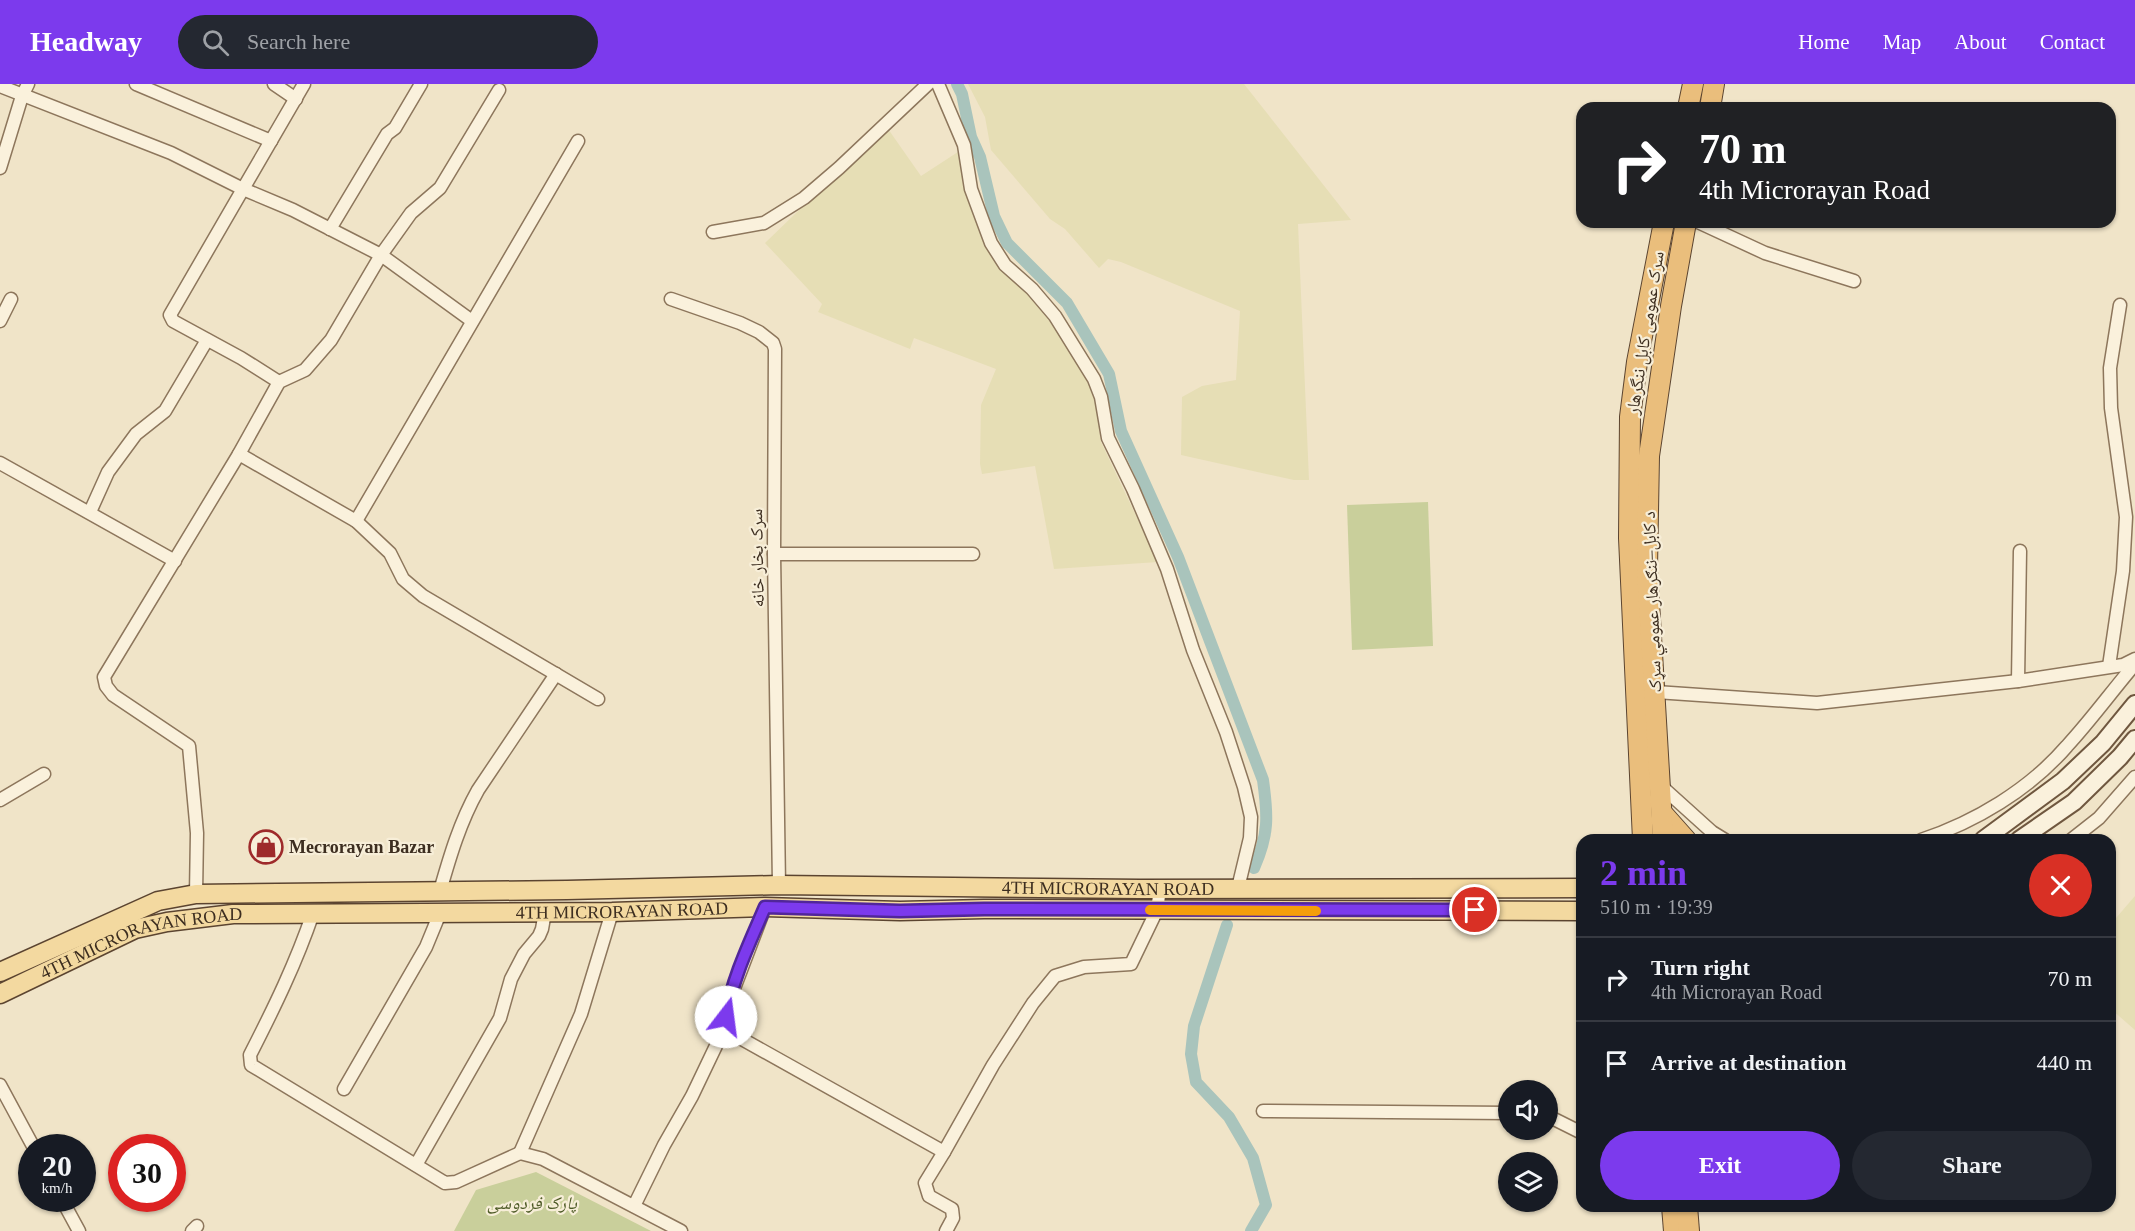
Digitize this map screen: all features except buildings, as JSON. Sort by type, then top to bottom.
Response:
[{"type":"highway","points":[[1689,102],[1693,84]]},
{"type":"highway","name":"سرک عمومی کابل ننگرهار","points":[[1643,834],[1629,538],[1630,417],[1637,362],[1663,228]]},
{"type":"highway","name":"د کابل–ننګرهار عمومي سړک","points":[[1664,834],[1647,568],[1649,456],[1685,228]]},
{"type":"highway","points":[[1662,813],[1681,834]]},
{"type":"highway","points":[[1672,1212],[1674,1231]]},
{"type":"highway","points":[[1687,1212],[1689,1231]]},
{"type":"main road","points":[[1991,834],[2063,781],[2103,742],[2135,704]]},
{"type":"main road","points":[[2028,834],[2074,802],[2135,739]]},
{"type":"main road","name":"4TH MICRORAYAN ROAD","points":[[0,994],[67,951],[158,901],[196,894],[778,885],[1576,888]]},
{"type":"main road","points":[[447,891],[447,913]]},
{"type":"main road","name":"4TH MICRORAYAN ROAD","points":[[0,972],[135,929],[167,922],[232,914],[612,912],[765,907],[900,911],[984,909],[1576,911]]},
{"type":"street","points":[[0,168],[4,148],[28,84]]},
{"type":"street","points":[[136,84],[271,141]]},
{"type":"street","points":[[274,84],[296,99]]},
{"type":"street","points":[[279,382],[241,358],[173,321],[170,315],[304,84]]},
{"type":"street","points":[[330,229],[387,134],[395,128],[421,84]]},
{"type":"street","points":[[713,232],[764,224],[804,198],[928,84]]},
{"type":"street","points":[[938,84],[964,145],[971,189],[991,243],[1005,265],[1032,289],[1055,316],[1094,379],[1101,397],[1108,438],[1133,489],[1167,569],[1193,650],[1226,732],[1251,816],[1250,838],[1238,888]]},
{"type":"street","points":[[0,86],[171,153],[243,189],[293,210],[381,255],[472,321]]},
{"type":"street","points":[[196,894],[197,833],[189,746],[113,695],[106,686],[104,677],[175,561],[279,382],[305,370],[331,340],[381,255],[411,213],[440,188],[499,90]]},
{"type":"street","points":[[356,521],[578,141]]},
{"type":"street","points":[[1711,228],[1765,253],[1854,281]]},
{"type":"street","points":[[0,321],[11,299]]},
{"type":"street","name":"سرک بخار خانه","points":[[671,299],[740,323],[759,332],[773,343],[778,885]]},
{"type":"street","points":[[2109,666],[2123,572],[2126,517],[2111,398],[2110,368],[2120,305]]},
{"type":"street","points":[[90,512],[108,472],[136,434],[165,411],[207,340]]},
{"type":"street","points":[[238,454],[356,521],[390,554],[403,579],[423,596],[598,699]]},
{"type":"street","points":[[0,463],[175,561]]},
{"type":"street","points":[[2018,681],[2020,551]]},
{"type":"street","points":[[774,554],[973,554]]},
{"type":"street","points":[[1656,692],[1817,703],[2018,681],[2123,664],[2135,659]]},
{"type":"street","points":[[1938,834],[1980,814],[2022,788],[2066,748],[2135,664]]},
{"type":"street","points":[[447,891],[460,823],[468,807],[556,674]]},
{"type":"street","points":[[0,800],[44,774]]},
{"type":"street","points":[[2079,834],[2099,818],[2135,777]]},
{"type":"street","points":[[1661,786],[1715,834]]},
{"type":"street","points":[[946,1231],[953,1218],[952,1209],[929,1196],[925,1184],[999,1056],[1033,1003],[1055,976],[1084,967],[1131,964],[1157,910],[1160,888]]},
{"type":"street","points":[[634,1206],[664,1145],[692,1096],[724,1029],[728,1004],[765,907]]},
{"type":"street","points":[[416,1165],[500,1018],[511,979],[524,954],[539,936],[545,912]]},
{"type":"street","points":[[312,913],[302,946],[286,984],[250,1055],[251,1065],[416,1165],[450,1183],[506,1161],[520,1153],[580,1014],[612,912]]},
{"type":"street","points":[[344,1089],[447,913]]},
{"type":"street","points":[[724,1029],[944,1152]]},
{"type":"street","points":[[0,1085],[26,1134]]},
{"type":"street","points":[[1263,1111],[1498,1113]]},
{"type":"street","points":[[1558,1121],[1576,1130]]},
{"type":"street","points":[[520,1153],[543,1159],[681,1231]]},
{"type":"street","points":[[69,1212],[79,1231]]},
{"type":"shaded area","points":[[968,84],[1244,84],[1351,220],[1298,224],[1309,480],[1294,480],[1181,455],[1182,397],[1202,386],[1236,380],[1240,311],[1121,262],[1108,259],[1099,268],[1065,229],[1050,219],[991,150],[985,117]]},
{"type":"shaded area","points":[[886,126],[921,176],[961,150],[969,204],[984,243],[1002,270],[1034,297],[1088,380],[1095,396],[1101,442],[1158,562],[1054,569],[1035,466],[982,474],[980,464],[981,405],[996,369],[914,338],[910,349],[818,312],[822,304],[765,243]]},
{"type":"shaded area","points":[[2135,896],[2135,1030],[2116,1013],[2116,918]]},
{"type":"green space","points":[[1428,502],[1433,646],[1352,650],[1347,505]]},
{"type":"green space","name":"پارک فردوسی","points":[[536,1172],[651,1231],[454,1231],[476,1190]]},
{"type":"waterway","points":[[957,84],[962,94],[971,137],[980,157],[994,216],[1007,243],[1067,303],[1109,374],[1121,431],[1178,557],[1263,780],[1266,804],[1265,835],[1254,868]]},
{"type":"waterway","points":[[1227,925],[1194,1026],[1191,1054],[1196,1082],[1229,1117],[1253,1158],[1266,1205],[1251,1231]]},
{"type":"slow traffic","points":[[1150,910],[1316,911]]},
{"type":"place","name":"Mecrorayan Bazar","points":[[266,847]]},
{"type":"route","points":[[726,1017],[728,1004],[744,957],[765,907],[900,911],[984,909],[1475,910]]}]
